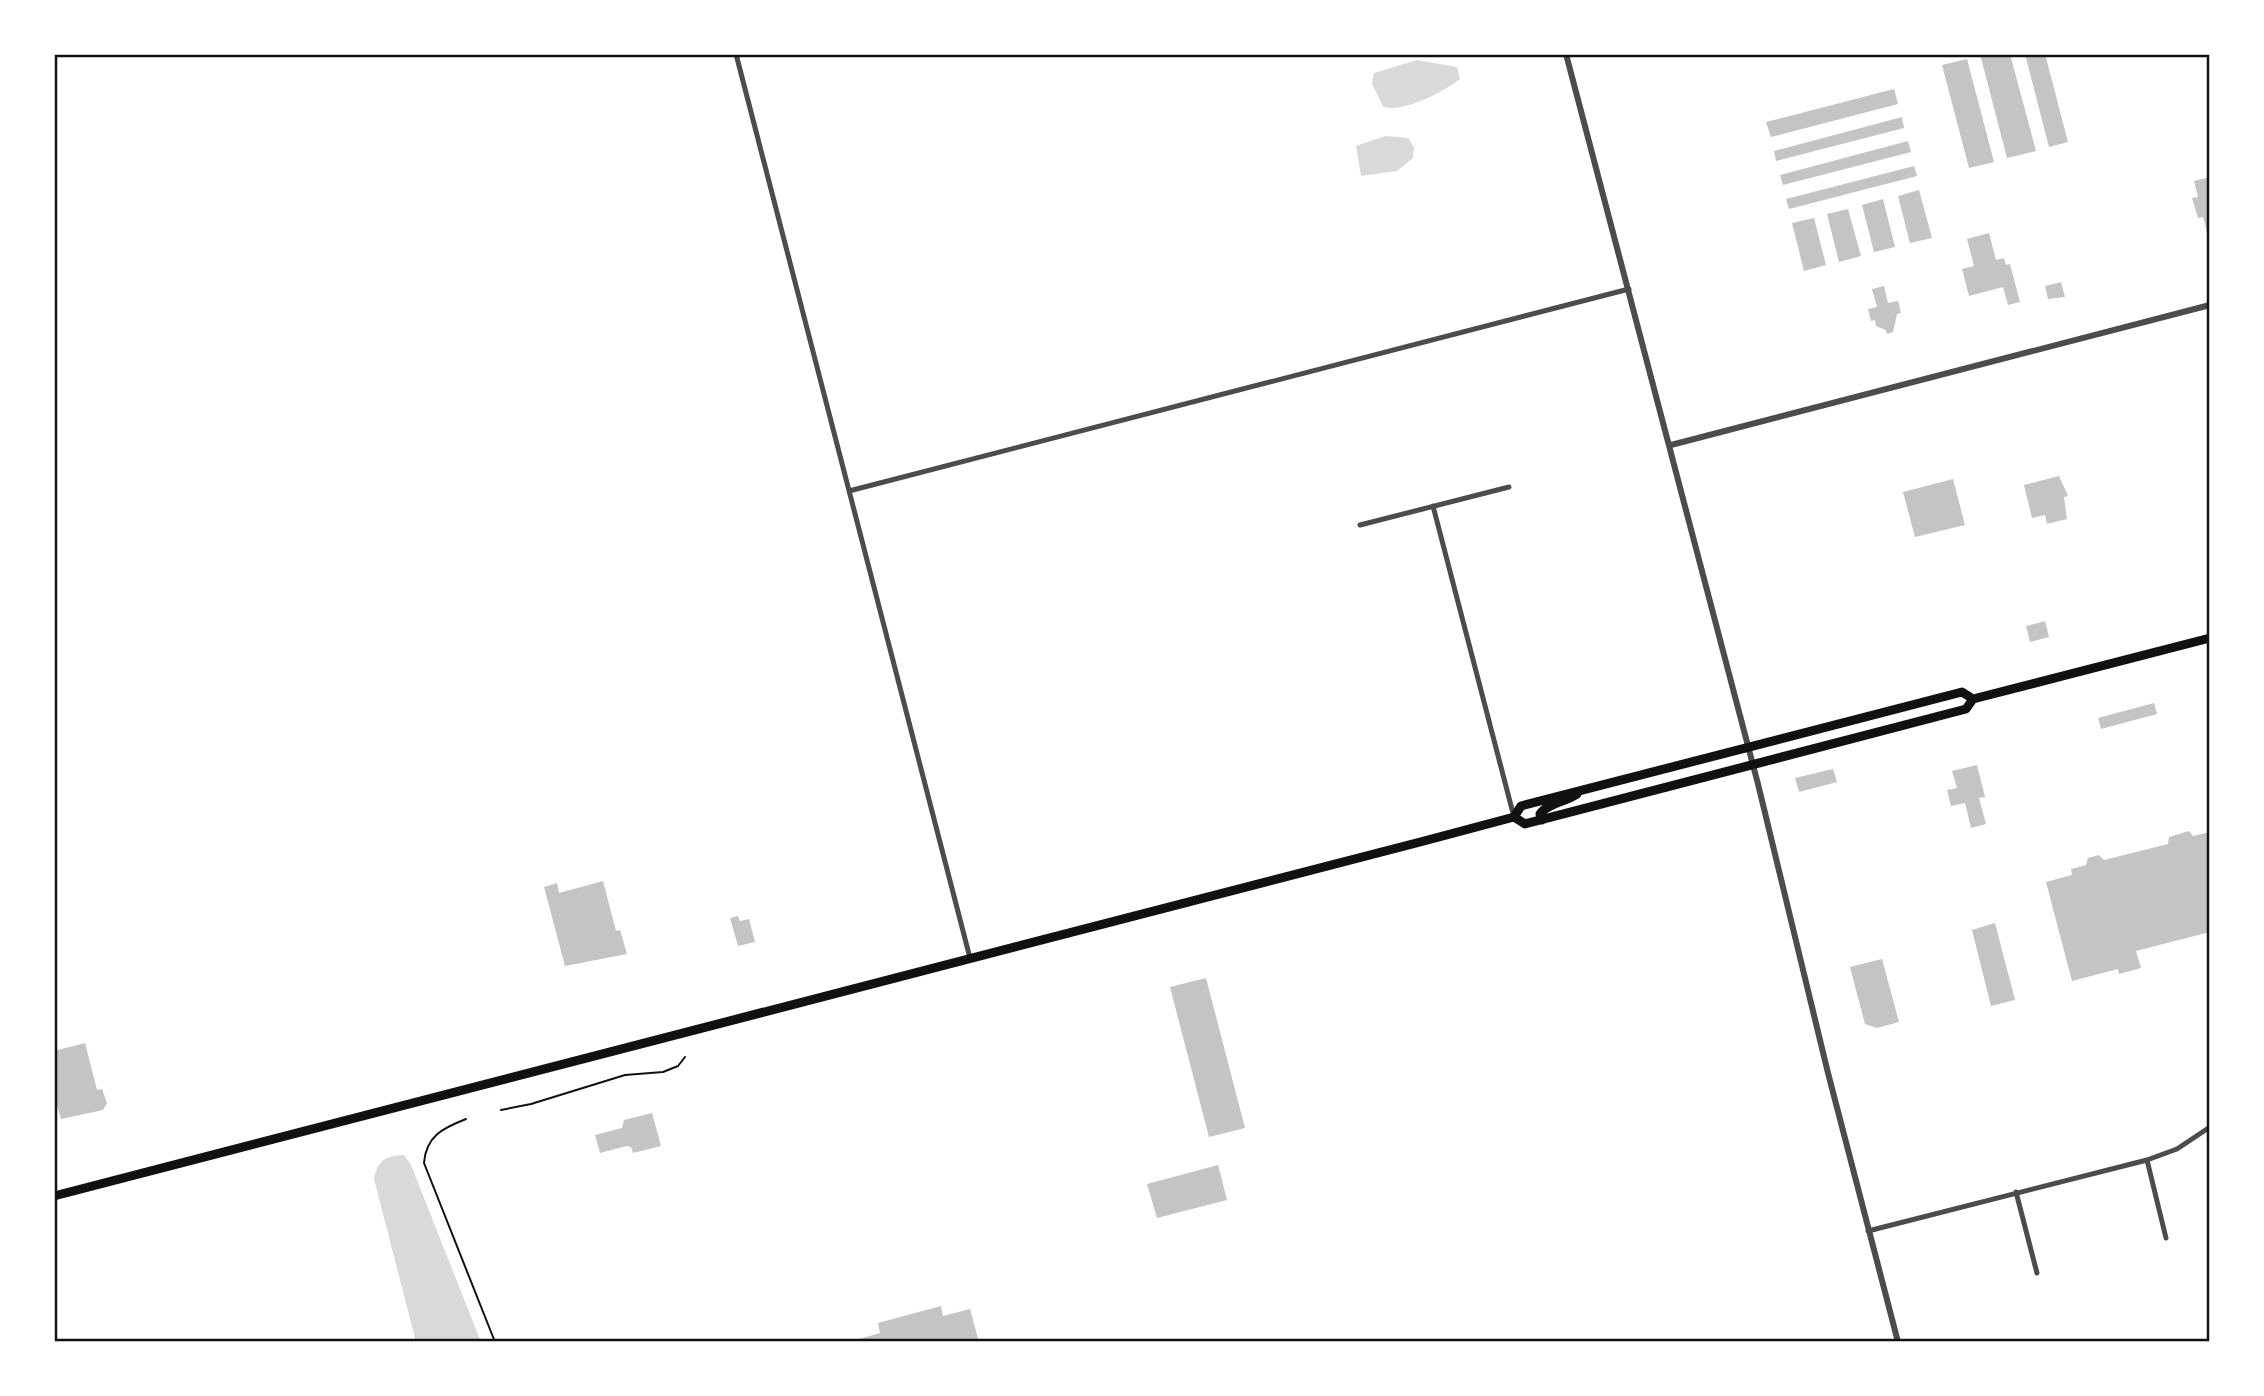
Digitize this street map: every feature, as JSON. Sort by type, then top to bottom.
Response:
[{"type":"highway","points":[[1514,817],[1525,824],[1542,820],[1966,709],[1973,699],[2210,638]]},
{"type":"highway","points":[[54,1196],[1514,817],[1521,806],[1748,746],[1962,692],[1973,699]]},
{"type":"highway","points":[[1542,820],[1540,814],[1544,808],[1567,801],[1581,790]]},
{"type":"street","points":[[736,54],[970,958]]},
{"type":"street","points":[[1566,54],[1671,445],[1898,1342]]},
{"type":"street","points":[[849,491],[1629,289]]},
{"type":"street","points":[[1671,445],[2210,305]]},
{"type":"street","points":[[1360,525],[1509,487]]},
{"type":"street","points":[[1433,506],[1514,817]]},
{"type":"street","points":[[1868,1231],[2147,1160],[2177,1149],[2210,1128]]},
{"type":"street","points":[[2147,1160],[2166,1238]]},
{"type":"street","points":[[2016,1192],[2037,1273]]},
{"type":"path","points":[[500,1110],[531,1104],[625,1075],[663,1072],[678,1066],[684,1057]]},
{"type":"path","points":[[466,1119],[442,1129],[430,1141],[425,1150],[424,1163],[495,1342]]},
{"type":"shaded area","points":[[1417,60],[1457,67],[1460,79],[1434,95],[1411,104],[1391,108],[1383,106],[1372,84],[1374,73]]},
{"type":"shaded area","points":[[1385,136],[1408,138],[1414,147],[1413,158],[1397,171],[1361,176],[1356,146]]},
{"type":"shaded area","points":[[404,1155],[411,1165],[481,1342],[416,1342],[374,1179],[383,1160]]},
{"type":"building","points":[[1980,54],[2010,54],[2036,151],[2007,158]]},
{"type":"building","points":[[2025,54],[2045,54],[2068,142],[2049,147]]},
{"type":"building","points":[[1967,59],[1994,162],[1969,168],[1942,65]]},
{"type":"building","points":[[1894,89],[1898,104],[1771,137],[1766,122]]},
{"type":"building","points":[[1902,117],[1904,128],[1776,161],[1774,151]]},
{"type":"building","points":[[1908,141],[1911,152],[1783,185],[1780,175]]},
{"type":"building","points":[[1914,166],[1917,176],[1789,209],[1786,199]]},
{"type":"building","points":[[2210,177],[2210,231],[2207,232],[2203,217],[2198,218],[2192,198],[2198,197],[2194,181]]},
{"type":"building","points":[[1919,190],[1932,238],[1910,243],[1898,196]]},
{"type":"building","points":[[1883,199],[1895,247],[1874,252],[1862,205]]},
{"type":"building","points":[[1848,209],[1861,256],[1839,262],[1827,214]]},
{"type":"building","points":[[1814,218],[1826,265],[1804,271],[1792,223]]},
{"type":"building","points":[[1989,233],[1996,260],[2004,258],[2006,265],[2010,264],[2020,302],[2008,305],[2003,287],[1969,296],[1962,269],[1974,266],[1967,239]]},
{"type":"building","points":[[2061,282],[2065,297],[2048,299],[2045,286]]},
{"type":"building","points":[[1884,286],[1888,303],[1898,301],[1901,313],[1897,314],[1893,332],[1887,334],[1886,330],[1876,326],[1875,320],[1871,321],[1868,309],[1877,307],[1872,289]]},
{"type":"building","points":[[2059,476],[2068,496],[2064,497],[2067,519],[2047,524],[2045,515],[2032,518],[2024,485]]},
{"type":"building","points":[[1953,479],[1965,525],[1915,537],[1903,492]]},
{"type":"building","points":[[2045,621],[2049,637],[2030,642],[2026,626]]},
{"type":"building","points":[[2154,703],[2157,714],[2101,729],[2098,718]]},
{"type":"building","points":[[1977,765],[1985,797],[1979,798],[1986,824],[1971,828],[1965,803],[1951,806],[1947,790],[1957,788],[1952,771]]},
{"type":"building","points":[[1833,769],[1837,782],[1799,792],[1795,778]]},
{"type":"building","points":[[2189,831],[2193,836],[2210,832],[2210,932],[2136,951],[2141,968],[2119,974],[2118,969],[2072,981],[2046,882],[2072,875],[2071,869],[2086,865],[2088,858],[2099,855],[2104,860],[2168,844],[2169,837]]},
{"type":"building","points":[[603,881],[616,931],[620,930],[627,954],[565,966],[544,887],[557,883],[559,893]]},
{"type":"building","points":[[738,916],[740,921],[749,919],[755,942],[738,946],[730,918]]},
{"type":"building","points":[[1995,923],[2015,1000],[1991,1006],[1972,930]]},
{"type":"building","points":[[1882,959],[1899,1022],[1877,1028],[1865,1024],[1850,967]]},
{"type":"building","points":[[1206,978],[1245,1128],[1209,1137],[1170,987]]},
{"type":"building","points":[[85,1043],[97,1090],[102,1089],[107,1103],[103,1110],[61,1119],[54,1094],[54,1051]]},
{"type":"building","points":[[652,1113],[661,1146],[633,1153],[631,1147],[627,1146],[600,1153],[595,1135],[622,1128],[624,1120]]},
{"type":"building","points":[[1218,1165],[1227,1200],[1157,1218],[1147,1184]]},
{"type":"building","points":[[941,1306],[943,1316],[970,1309],[979,1342],[849,1342],[880,1333],[878,1323]]}]
